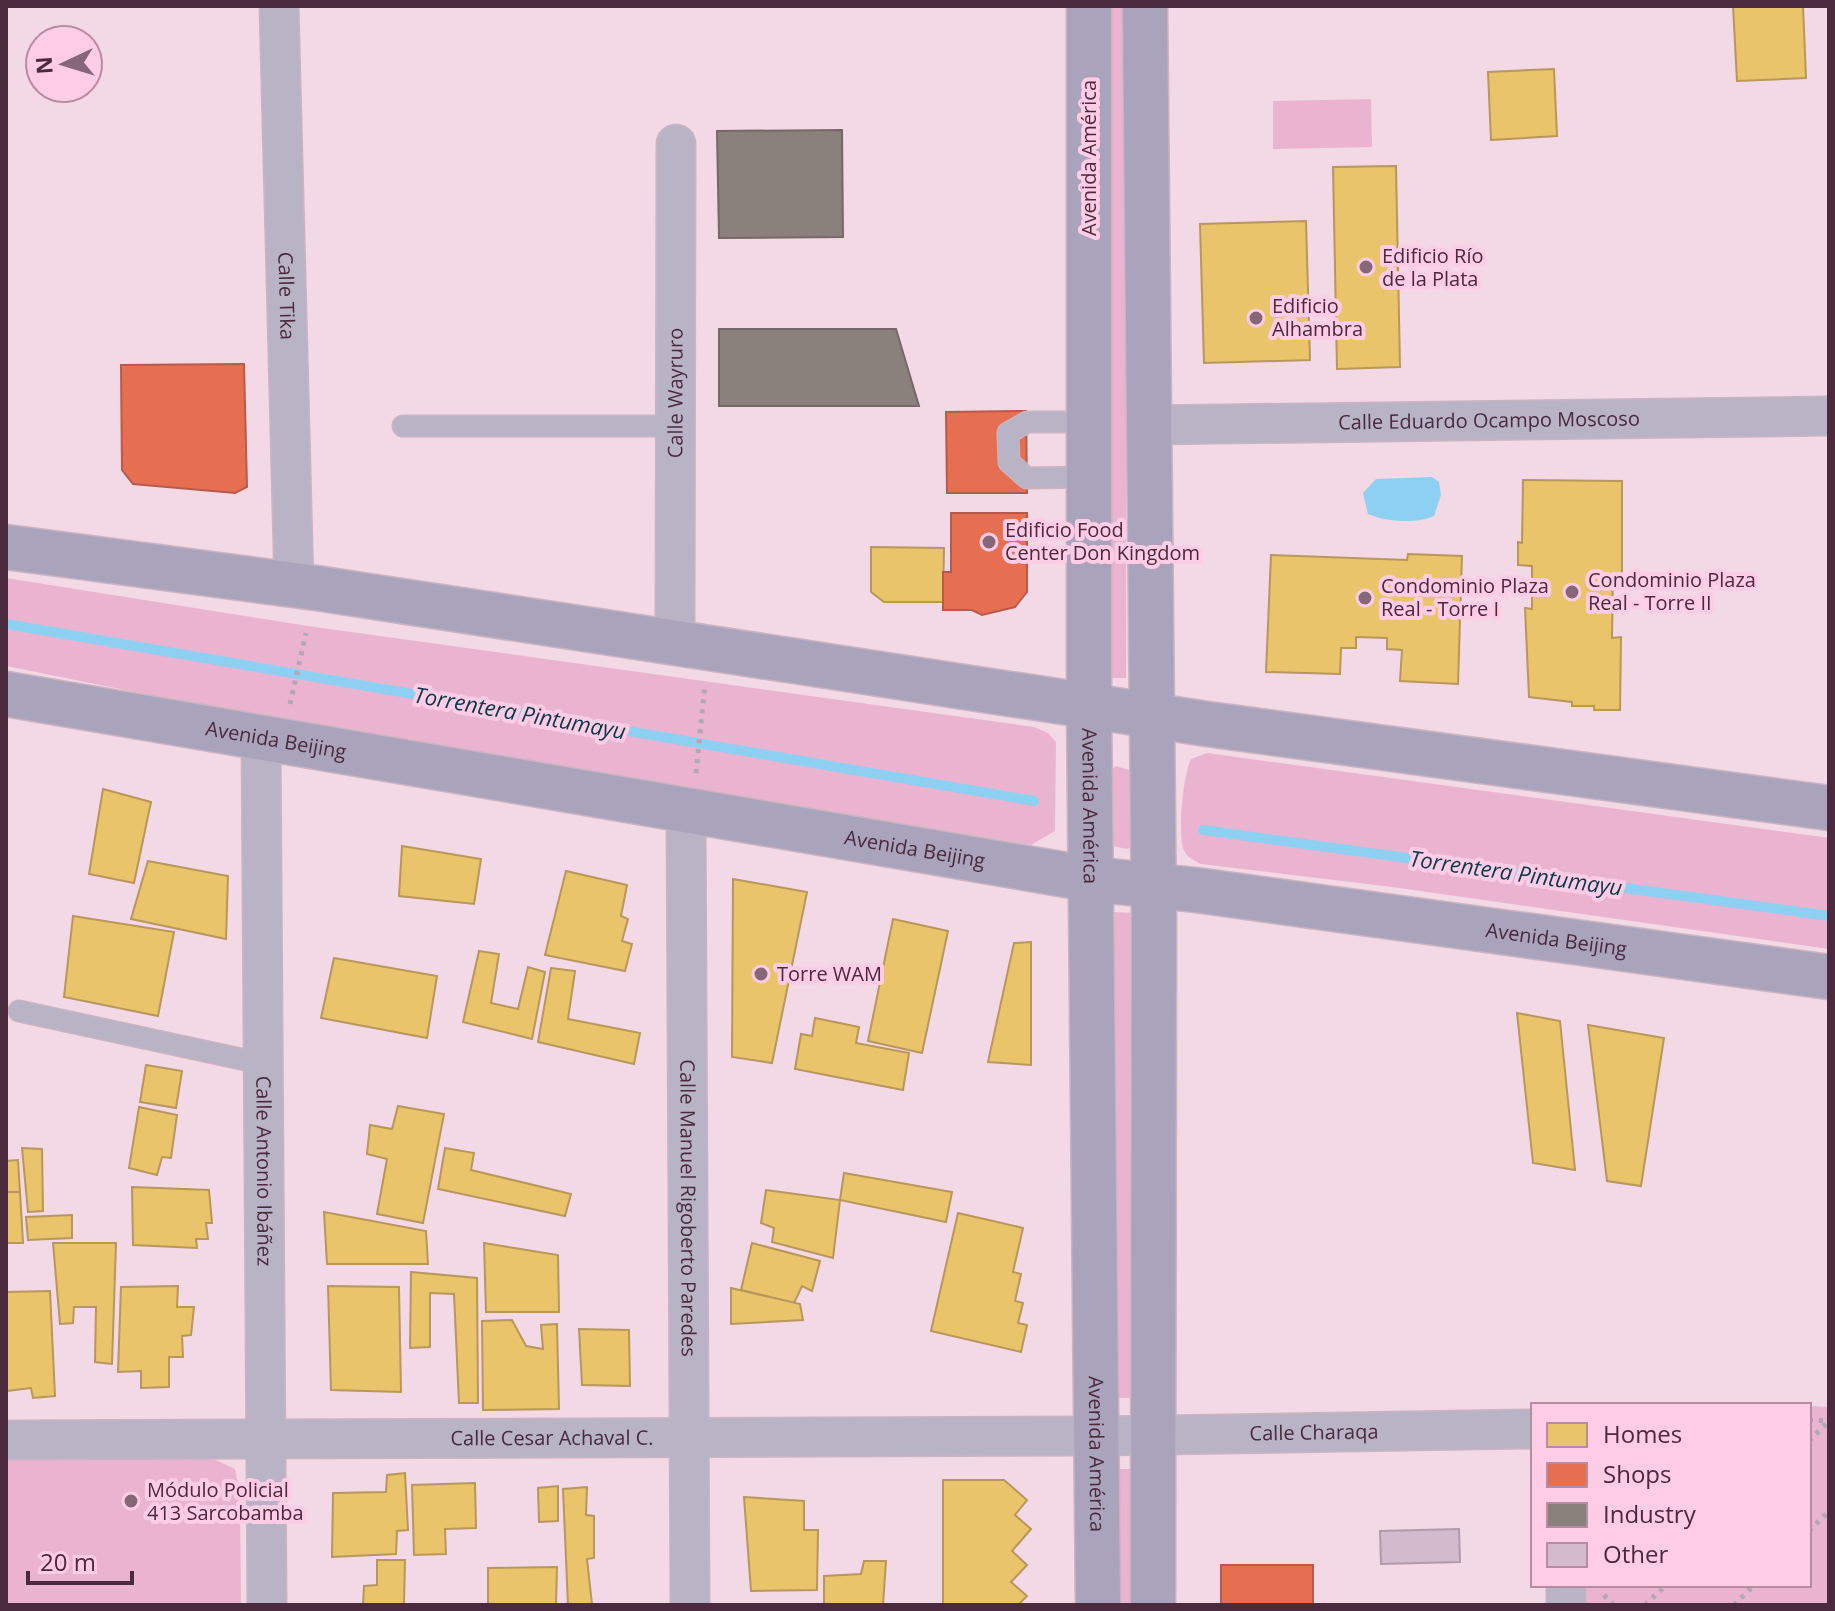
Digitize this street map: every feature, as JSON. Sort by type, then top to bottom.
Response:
[{"type":"main road","name":"Avenida América","points":[[1089,6],[1089,707],[1098,1605]]},
{"type":"main road","points":[[1145,6],[1153,886],[1153,1605]]},
{"type":"main road","points":[[6,547],[294,586],[1151,716],[1829,808]]},
{"type":"main road","name":"Avenida Beijing","points":[[6,694],[261,737],[691,797],[1090,879],[1829,977]]},
{"type":"street","name":"Calle Tika","points":[[279,6],[294,586]]},
{"type":"street","name":"Calle Wayruro","points":[[675,643],[676,144]]},
{"type":"street","name":"Calle Eduardo Ocampo Moscoso","points":[[1149,425],[1829,416]]},
{"type":"street","name":"Calle Antonio Ibáñez","points":[[261,737],[267,1605]]},
{"type":"street","name":"Calle Manuel Rigoberto Paredes","points":[[690,1605],[691,797]]},
{"type":"street","name":"Calle Charaqa","points":[[1097,1436],[1531,1429]]},
{"type":"street","name":"Calle Cesar Achaval C.","points":[[6,1440],[1097,1436]]},
{"type":"lane","points":[[1088,422],[1027,422],[1008,433],[1009,462],[1027,478],[1089,477]]},
{"type":"lane","points":[[403,426],[676,426]]},
{"type":"lane","points":[[19,1011],[264,1064]]},
{"type":"path","points":[[293,694],[306,633]]},
{"type":"path","points":[[691,797],[705,683]]},
{"type":"path","points":[[1811,1439],[1829,1421]]},
{"type":"path","points":[[1811,1529],[1829,1511]]},
{"type":"path","points":[[1651,1603],[1664,1587]]},
{"type":"path","points":[[1734,1605],[1749,1587]]},
{"type":"shaded area","points":[[1109,6],[1126,6],[1126,678],[1109,678]]},
{"type":"shaded area","points":[[1371,99],[1372,147],[1273,149],[1273,101]]},
{"type":"shaded area","points":[[6,578],[308,626],[1034,727],[1048,733],[1056,742],[1055,831],[1031,845],[288,723],[6,666]]},
{"type":"shaded area","points":[[1207,753],[1829,838],[1829,949],[1392,887],[1201,864],[1188,856],[1183,848],[1181,816],[1191,759]]},
{"type":"shaded area","points":[[1116,766],[1133,771],[1136,844],[1127,849],[1108,845],[1108,773]]},
{"type":"shaded area","points":[[1112,912],[1135,913],[1130,1082],[1131,1398],[1118,1398]]},
{"type":"shaded area","points":[[1811,1406],[1829,1407],[1829,1605],[1580,1605],[1580,1587],[1811,1587]]},
{"type":"shaded area","points":[[6,1455],[211,1458],[235,1469],[240,1495],[241,1605],[6,1605]]},
{"type":"shaded area","points":[[1117,1469],[1132,1469],[1133,1605],[1118,1605]]},
{"type":"water","points":[[1432,477],[1439,482],[1441,495],[1434,516],[1401,521],[1368,514],[1363,493],[1376,479]]},
{"type":"building: Homes","points":[[1733,6],[1803,6],[1806,78],[1737,81]]},
{"type":"building: Homes","points":[[1554,69],[1557,136],[1491,140],[1488,72]]},
{"type":"building: Homes","name":"Edificio Río de la Plata","points":[[1396,166],[1400,367],[1337,369],[1333,167]]},
{"type":"building: Homes","name":"Edificio Alhambra","points":[[1306,221],[1310,360],[1204,363],[1200,224]]},
{"type":"building: Homes","name":"Condominio Plaza Real - Torre II","points":[[1523,480],[1622,481],[1622,576],[1613,576],[1612,638],[1621,637],[1620,710],[1594,710],[1594,706],[1572,706],[1572,702],[1529,697],[1525,608],[1532,609],[1532,566],[1518,565],[1518,542],[1522,543]]},
{"type":"building: Homes","points":[[871,547],[944,548],[943,602],[884,602],[871,592]]},
{"type":"building: Homes","name":"Condominio Plaza Real - Torre I","points":[[1408,554],[1462,556],[1458,684],[1400,681],[1402,650],[1387,649],[1387,638],[1356,637],[1356,648],[1341,648],[1340,674],[1266,672],[1271,555],[1407,560]]},
{"type":"building: Homes","points":[[103,789],[151,802],[134,883],[89,874]]},
{"type":"building: Homes","points":[[402,846],[481,859],[474,904],[399,896]]},
{"type":"building: Homes","points":[[148,861],[228,876],[226,939],[131,919]]},
{"type":"building: Homes","points":[[566,871],[627,885],[621,916],[628,919],[622,941],[632,944],[625,971],[545,955]]},
{"type":"building: Homes","name":"Torre WAM","points":[[733,879],[807,892],[772,1063],[732,1057]]},
{"type":"building: Homes","points":[[73,916],[174,932],[158,1016],[64,997]]},
{"type":"building: Homes","points":[[893,919],[948,931],[922,1053],[868,1041]]},
{"type":"building: Homes","points":[[1031,942],[1031,1065],[988,1062],[1014,943]]},
{"type":"building: Homes","points":[[479,951],[499,954],[491,1003],[518,1009],[528,967],[545,972],[532,1039],[463,1022]]},
{"type":"building: Homes","points":[[334,958],[437,976],[427,1038],[321,1018]]},
{"type":"building: Homes","points":[[551,968],[575,971],[568,1019],[640,1033],[634,1064],[538,1042]]},
{"type":"building: Homes","points":[[1517,1013],[1560,1021],[1575,1170],[1533,1163]]},
{"type":"building: Homes","points":[[815,1018],[859,1027],[856,1043],[909,1053],[903,1090],[795,1069],[801,1034],[812,1036]]},
{"type":"building: Homes","points":[[1588,1025],[1664,1038],[1641,1186],[1607,1181]]},
{"type":"building: Homes","points":[[146,1065],[182,1071],[176,1108],[140,1102]]},
{"type":"building: Homes","points":[[398,1106],[444,1114],[423,1223],[377,1214],[387,1159],[367,1154],[370,1125],[392,1129]]},
{"type":"building: Homes","points":[[139,1107],[177,1115],[171,1158],[162,1157],[157,1175],[129,1168]]},
{"type":"building: Homes","points":[[22,1148],[42,1149],[43,1211],[28,1212]]},
{"type":"building: Homes","points":[[445,1148],[474,1153],[471,1170],[571,1194],[565,1216],[438,1189]]},
{"type":"building: Homes","points":[[18,1160],[20,1192],[6,1192],[6,1161]]},
{"type":"building: Homes","points":[[844,1173],[952,1192],[946,1222],[840,1200]]},
{"type":"building: Homes","points":[[132,1187],[209,1190],[212,1223],[206,1223],[208,1239],[196,1239],[197,1248],[133,1245]]},
{"type":"building: Homes","points":[[766,1190],[840,1200],[833,1258],[772,1242],[774,1228],[761,1223]]},
{"type":"building: Homes","points":[[6,1192],[20,1192],[23,1243],[6,1243]]},
{"type":"building: Homes","points":[[324,1212],[426,1231],[428,1264],[327,1264]]},
{"type":"building: Homes","points":[[958,1213],[1023,1228],[1013,1272],[1021,1274],[1015,1301],[1023,1303],[1018,1323],[1027,1325],[1021,1352],[931,1331]]},
{"type":"building: Homes","points":[[72,1215],[72,1238],[28,1240],[26,1217]]},
{"type":"building: Homes","points":[[53,1243],[116,1243],[112,1364],[95,1362],[96,1307],[74,1307],[73,1323],[60,1324]]},
{"type":"building: Homes","points":[[484,1243],[558,1255],[559,1312],[486,1312]]},
{"type":"building: Homes","points":[[752,1243],[820,1261],[812,1291],[802,1286],[794,1303],[741,1290]]},
{"type":"building: Homes","points":[[411,1272],[477,1278],[478,1403],[459,1403],[454,1294],[430,1293],[430,1347],[410,1348]]},
{"type":"building: Homes","points":[[178,1286],[177,1307],[194,1307],[191,1335],[182,1336],[183,1357],[169,1357],[169,1387],[141,1388],[141,1371],[118,1372],[121,1287]]},
{"type":"building: Homes","points":[[328,1286],[399,1287],[401,1392],[331,1390]]},
{"type":"building: Homes","points":[[731,1288],[800,1304],[803,1320],[731,1324]]},
{"type":"building: Homes","points":[[50,1291],[55,1396],[33,1398],[31,1388],[6,1391],[6,1292]]},
{"type":"building: Homes","points":[[512,1320],[526,1346],[543,1349],[541,1325],[557,1324],[559,1409],[483,1410],[482,1321]]},
{"type":"building: Homes","points":[[579,1329],[629,1330],[630,1386],[582,1385]]},
{"type":"building: Homes","points":[[405,1473],[408,1530],[397,1531],[396,1554],[332,1557],[333,1493],[386,1492],[387,1475]]},
{"type":"building: Homes","points":[[943,1480],[1004,1480],[1027,1500],[1015,1515],[1031,1529],[1012,1551],[1027,1565],[1011,1582],[1027,1596],[1018,1605],[943,1605]]},
{"type":"building: Homes","points":[[475,1483],[476,1528],[445,1529],[446,1554],[414,1555],[412,1485]]},
{"type":"building: Homes","points":[[558,1486],[558,1521],[539,1522],[538,1488]]},
{"type":"building: Homes","points":[[587,1487],[586,1515],[594,1516],[594,1558],[587,1559],[592,1604],[568,1605],[563,1489]]},
{"type":"building: Homes","points":[[744,1497],[804,1501],[804,1530],[818,1530],[817,1590],[751,1591]]},
{"type":"building: Homes","points":[[377,1560],[405,1560],[404,1604],[363,1605],[364,1586],[377,1585]]},
{"type":"building: Homes","points":[[864,1561],[886,1561],[883,1605],[824,1605],[824,1576],[861,1574]]},
{"type":"building: Homes","points":[[557,1567],[556,1605],[488,1605],[488,1568]]},
{"type":"building: Shops","points":[[244,364],[247,487],[235,493],[133,484],[122,470],[121,365]]},
{"type":"building: Shops","points":[[1026,411],[1027,493],[947,493],[946,412]]},
{"type":"building: Shops","name":"Edificio Food Center Don Kingdom","points":[[951,513],[1027,513],[1027,592],[1015,607],[982,615],[972,610],[943,610],[943,572],[951,572]]},
{"type":"building: Shops","points":[[1221,1565],[1313,1565],[1313,1605],[1221,1605]]},
{"type":"building: Industry","points":[[842,130],[843,237],[719,238],[717,131]]},
{"type":"building: Industry","points":[[719,329],[896,329],[919,406],[719,406]]},
{"type":"building: Other","points":[[1459,1529],[1460,1562],[1381,1564],[1380,1531]]},
{"type":"waterway","name":"Torrentera Pintumayu","points":[[6,624],[1034,801]]},
{"type":"waterway","name":"Torrentera Pintumayu","points":[[1203,830],[1829,916]]},
{"type":"place","name":"Edificio Río de la Plata","points":[[1366,267]]},
{"type":"place","name":"Edificio Alhambra","points":[[1256,318]]},
{"type":"place","name":"Edificio Food Center Don Kingdom","points":[[989,542]]},
{"type":"place","name":"Condominio Plaza Real - Torre II","points":[[1572,592]]},
{"type":"place","name":"Condominio Plaza Real - Torre I","points":[[1365,598]]},
{"type":"place","name":"Torre WAM","points":[[761,974]]},
{"type":"place","name":"Módulo Policial 413 Sarcobamba","points":[[131,1501]]}]
